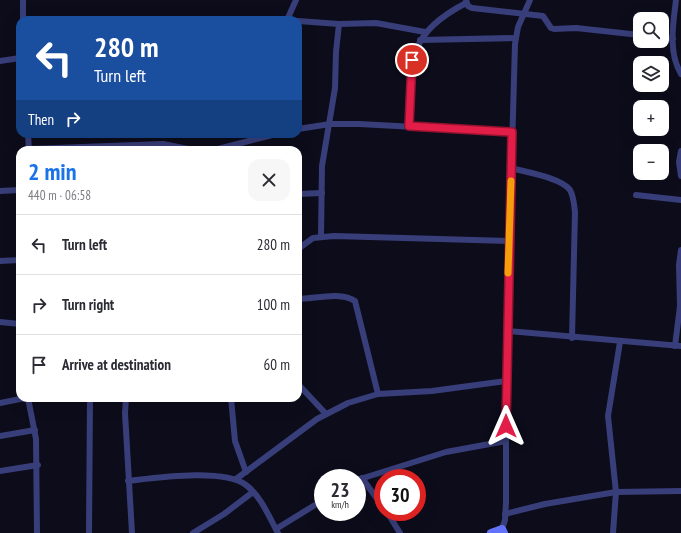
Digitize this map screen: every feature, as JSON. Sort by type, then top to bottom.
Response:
[{"type":"main road","points":[[491,533],[503,531]]},
{"type":"street","points":[[23,0],[23,16]]},
{"type":"street","points":[[289,16],[296,0]]},
{"type":"street","points":[[503,531],[505,514],[509,241],[516,38],[523,13],[530,0]]},
{"type":"street","points":[[676,0],[672,39],[675,62],[681,74]]},
{"type":"street","points":[[409,126],[412,60],[420,40],[425,32],[441,18],[466,2],[472,8],[543,16],[551,28],[554,29],[576,28],[633,34]]},
{"type":"street","points":[[302,21],[339,24],[376,23],[425,32]]},
{"type":"street","points":[[321,236],[322,166],[335,88],[336,52],[339,24]]},
{"type":"street","points":[[420,40],[516,38]]},
{"type":"street","points":[[673,48],[681,49]]},
{"type":"street","points":[[0,61],[16,59]]},
{"type":"street","points":[[302,128],[330,124],[409,126],[512,132]]},
{"type":"street","points":[[228,146],[257,138]]},
{"type":"street","points":[[138,146],[163,144],[173,146]]},
{"type":"street","points":[[681,151],[679,162],[681,176]]},
{"type":"street","points":[[511,168],[556,181],[566,186],[571,191],[575,212],[572,338]]},
{"type":"street","points":[[0,191],[16,190]]},
{"type":"street","points":[[302,194],[322,193]]},
{"type":"street","points":[[636,195],[681,200]]},
{"type":"street","points":[[302,246],[313,238],[321,236],[509,241]]},
{"type":"street","points":[[507,331],[572,338],[678,346],[680,306],[679,265],[681,250]]},
{"type":"street","points":[[0,261],[16,260]]},
{"type":"street","points":[[302,299],[342,296],[350,297],[355,301],[378,394]]},
{"type":"street","points":[[0,322],[16,324]]},
{"type":"street","points":[[613,533],[616,492],[608,416],[620,342]]},
{"type":"street","points":[[236,480],[326,414],[348,403],[378,394],[432,391],[506,381]]},
{"type":"street","points":[[302,388],[326,414]]},
{"type":"street","points":[[0,403],[16,400]]},
{"type":"street","points":[[29,402],[35,430],[38,465],[37,533]]},
{"type":"street","points":[[89,533],[90,402]]},
{"type":"street","points":[[126,402],[128,481],[132,533]]},
{"type":"street","points":[[231,402],[235,441],[246,472]]},
{"type":"street","points":[[0,436],[35,430]]},
{"type":"street","points":[[366,477],[446,452],[506,441]]},
{"type":"street","points":[[0,471],[38,465]]},
{"type":"street","points":[[128,481],[182,476],[220,477],[236,480],[245,484],[253,492],[277,531],[314,506]]},
{"type":"street","points":[[366,486],[374,496]]},
{"type":"street","points":[[193,533],[224,514],[253,492]]},
{"type":"street","points":[[505,514],[545,504],[616,492],[681,492]]},
{"type":"street","points":[[392,521],[400,533]]},
{"type":"slow traffic","points":[[508,273],[511,181]]},
{"type":"route","points":[[412,60],[409,126],[512,132],[506,345],[506,426]]}]
